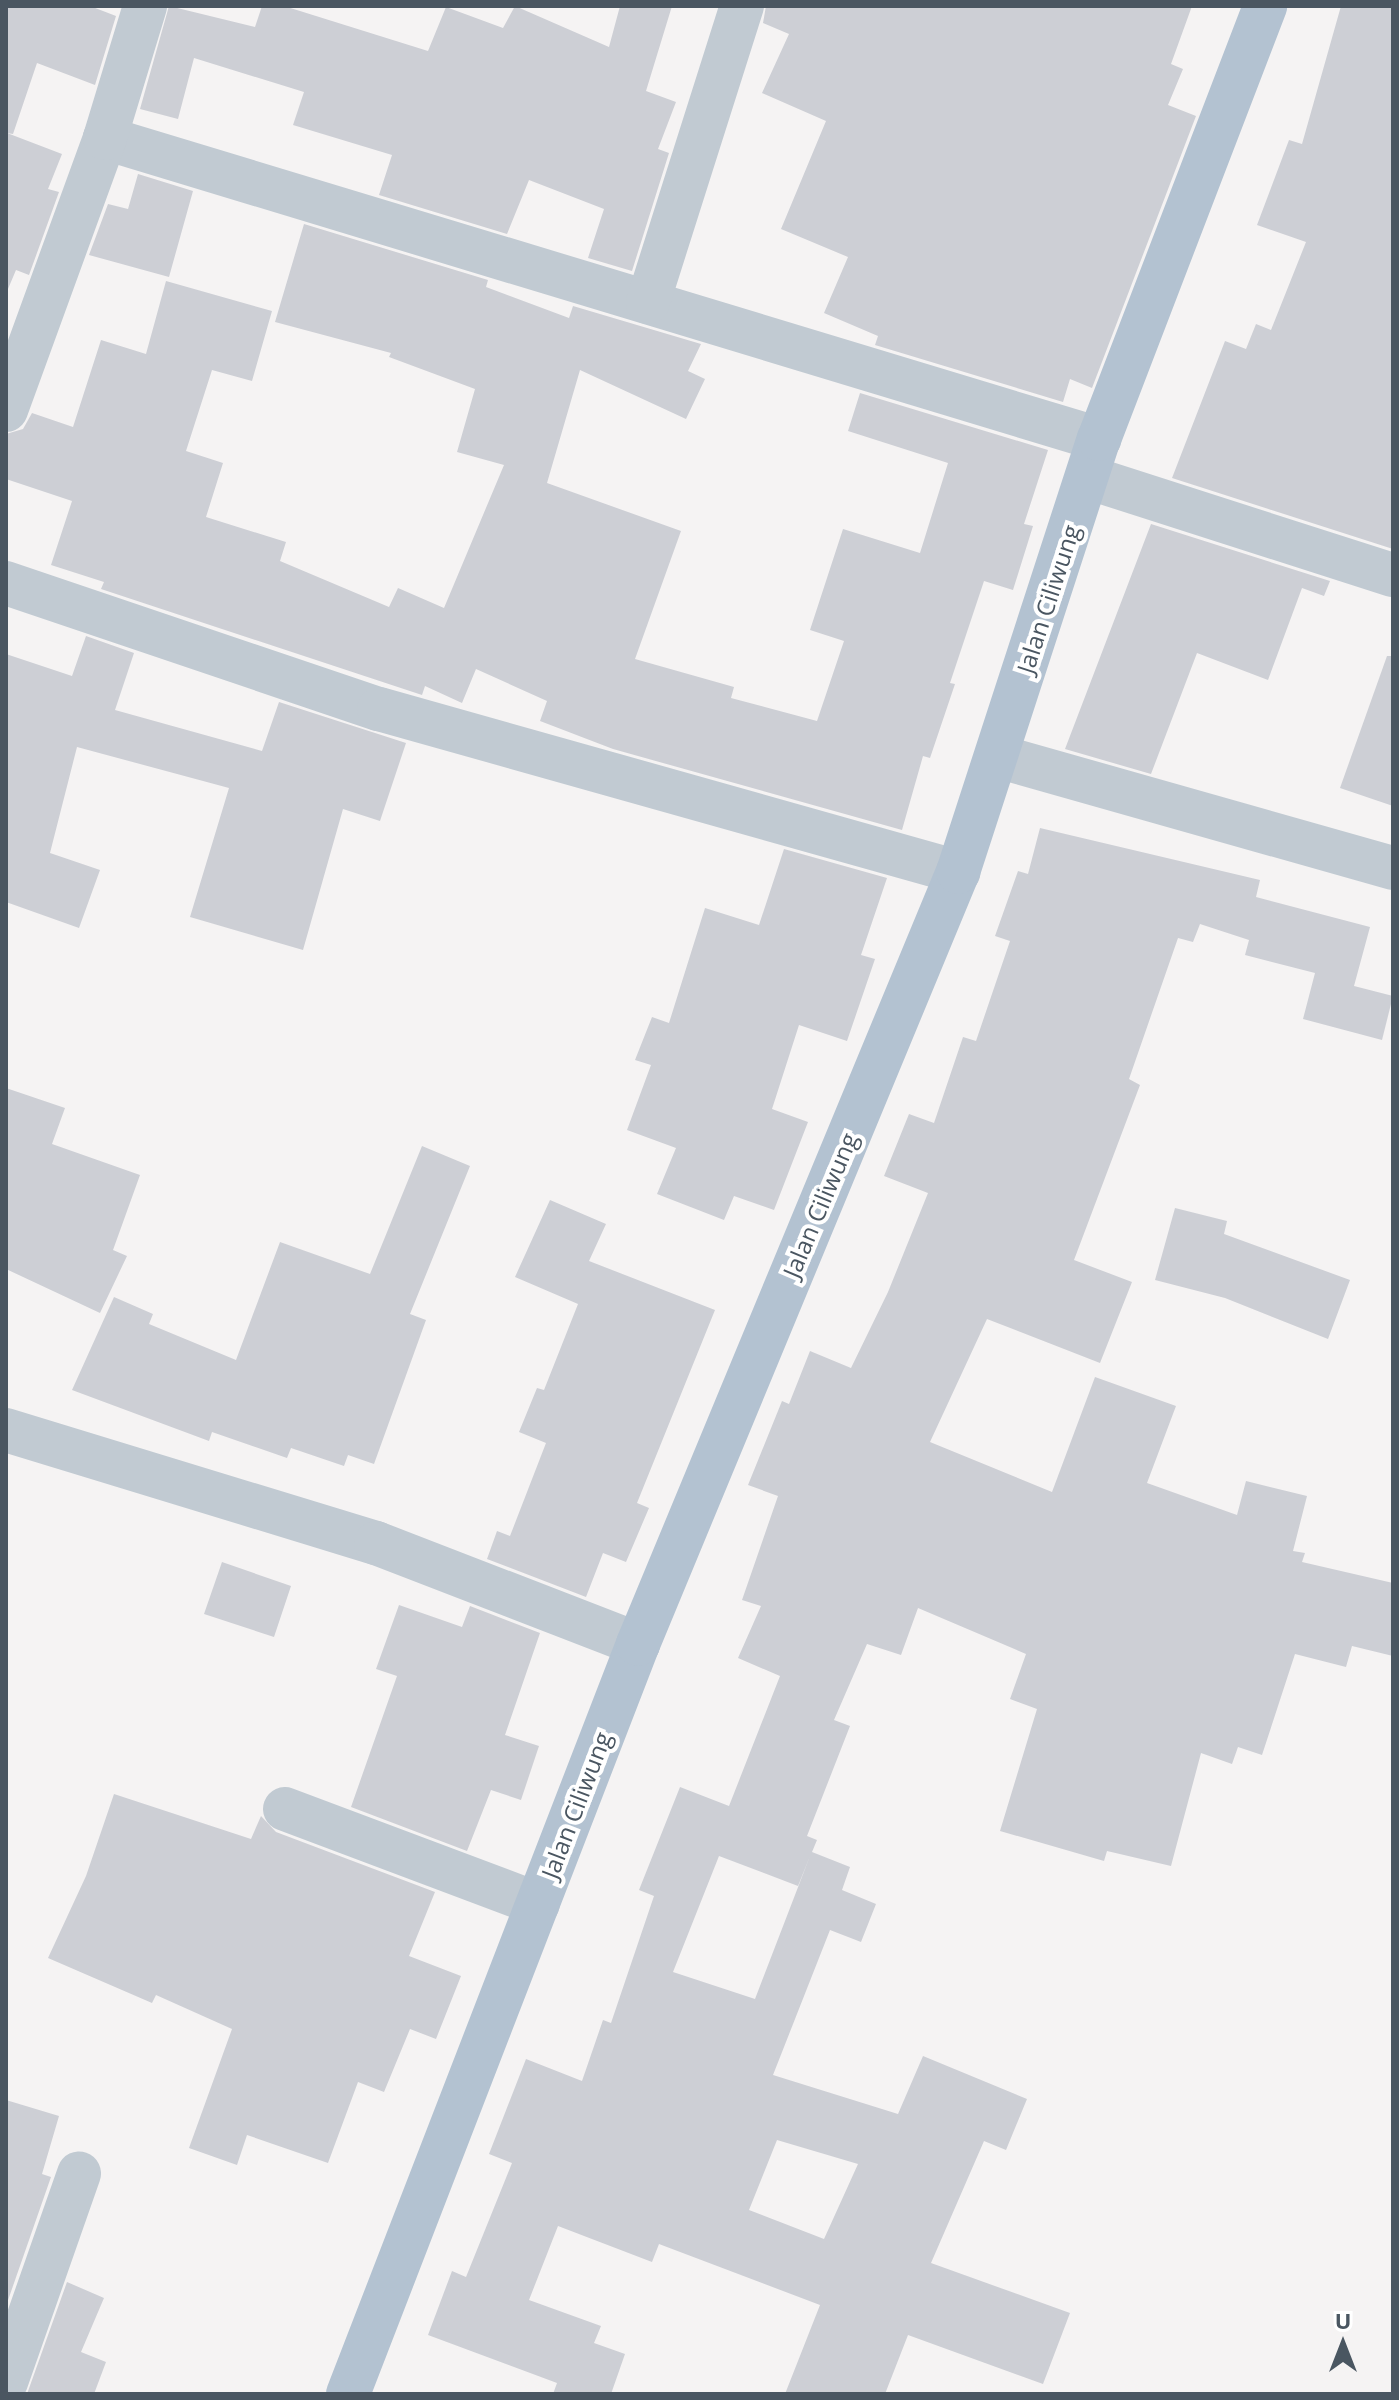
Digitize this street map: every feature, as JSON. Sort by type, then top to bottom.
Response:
[{"type":"main road","name":"Jalan Ciliwung","points":[[348,2394],[638,1644],[958,872],[1093,458],[1254,9]]},
{"type":"street","points":[[6,410],[105,138],[145,6]]},
{"type":"street","points":[[648,302],[742,6]]},
{"type":"street","points":[[105,138],[648,302],[1093,458],[1393,575]]},
{"type":"street","points":[[6,583],[379,709],[958,872]]},
{"type":"street","points":[[997,756],[1393,868]]},
{"type":"street","points":[[6,1430],[376,1543],[638,1644]]},
{"type":"street","points":[[285,1809],[538,1904]]},
{"type":"street","points":[[6,2382],[79,2173]]},
{"type":"building","points":[[6,6],[90,6],[116,16],[95,85],[37,63],[13,134],[7,133],[62,154],[48,189],[59,192],[29,275],[16,270],[8,289],[6,288]]},
{"type":"building","points":[[169,6],[255,27],[262,6],[284,6],[428,51],[446,7],[503,28],[515,6],[609,47],[620,6],[672,6],[646,91],[676,102],[658,149],[669,153],[632,271],[588,258],[604,209],[529,180],[507,234],[379,195],[392,155],[293,125],[304,92],[194,58],[178,119],[140,109]]},
{"type":"building","points":[[766,6],[1192,6],[1171,64],[1183,69],[1168,105],[1196,116],[1092,388],[1070,379],[1063,402],[875,345],[878,336],[824,313],[848,257],[781,229],[826,121],[762,93],[789,34],[763,23]]},
{"type":"building","points":[[1341,6],[1393,6],[1393,549],[1172,478],[1225,341],[1246,349],[1256,324],[1271,330],[1306,242],[1257,225],[1289,140],[1302,144]]},
{"type":"building","points":[[138,174],[193,191],[169,277],[89,255],[108,204],[128,209]]},
{"type":"building","points":[[304,224],[488,280],[486,287],[569,318],[573,306],[701,344],[688,371],[705,379],[686,419],[580,370],[547,483],[681,531],[635,659],[734,687],[731,698],[817,721],[844,641],[810,630],[843,529],[920,553],[948,463],[848,431],[860,393],[1048,450],[1024,524],[1033,526],[1013,590],[984,581],[950,683],[955,684],[930,758],[923,756],[902,830],[613,749],[540,721],[547,701],[476,669],[462,703],[425,686],[422,695],[101,589],[104,582],[51,565],[72,501],[6,479],[6,434],[23,429],[32,413],[73,427],[101,340],[146,354],[166,281],[272,311],[252,381],[212,370],[186,451],[223,463],[206,517],[286,542],[280,561],[389,607],[398,588],[444,608],[504,465],[457,452],[475,389],[389,357],[391,353],[275,322]]},
{"type":"building","points":[[1151,524],[1330,581],[1324,596],[1302,588],[1268,680],[1197,653],[1151,774],[1065,749]]},
{"type":"building","points":[[86,636],[134,653],[115,710],[262,751],[279,702],[406,743],[380,821],[343,809],[303,950],[190,917],[229,788],[77,747],[50,853],[100,870],[79,928],[6,902],[6,654],[72,676]]},
{"type":"building","points":[[1387,656],[1393,656],[1393,806],[1340,788]]},
{"type":"building","points":[[1040,828],[1260,880],[1256,897],[1370,927],[1354,986],[1393,996],[1382,1040],[1303,1019],[1315,973],[1245,955],[1249,940],[1200,924],[1193,942],[1178,938],[1129,1079],[1140,1085],[1074,1260],[1132,1282],[1100,1363],[987,1319],[930,1442],[1052,1492],[1095,1377],[1176,1406],[1147,1483],[1237,1515],[1246,1481],[1307,1496],[1293,1551],[1305,1553],[1302,1562],[1393,1583],[1393,1656],[1352,1646],[1346,1667],[1295,1654],[1262,1755],[1238,1747],[1232,1764],[1201,1753],[1171,1866],[1107,1851],[1104,1861],[1000,1831],[1037,1709],[1010,1699],[1026,1654],[918,1608],[901,1655],[867,1644],[834,1720],[850,1726],[807,1836],[817,1840],[812,1852],[850,1867],[842,1890],[876,1904],[861,1942],[830,1930],[773,2075],[898,2114],[923,2056],[1027,2099],[1006,2150],[984,2141],[931,2263],[1070,2313],[1043,2384],[908,2335],[885,2394],[785,2394],[820,2305],[659,2244],[652,2262],[558,2226],[529,2300],[601,2326],[594,2343],[625,2354],[611,2394],[553,2394],[557,2383],[428,2335],[452,2271],[466,2277],[512,2163],[489,2154],[526,2059],[582,2081],[603,2020],[611,2023],[654,1896],[639,1890],[680,1787],[729,1806],[780,1676],[738,1658],[761,1606],[742,1600],[778,1496],[748,1485],[782,1401],[789,1404],[810,1351],[851,1368],[888,1292],[928,1193],[884,1176],[909,1114],[934,1123],[963,1037],[976,1041],[1010,941],[995,936],[1018,871],[1028,874]],"holes":[[[719,1856],[798,1886],[810,1856],[755,1999],[673,1972]],[[777,2140],[858,2164],[824,2239],[749,2210]]]},
{"type":"building","points":[[784,849],[887,878],[861,955],[875,959],[847,1041],[799,1025],[772,1109],[808,1122],[774,1210],[734,1196],[724,1220],[657,1194],[676,1148],[627,1130],[651,1065],[635,1060],[652,1017],[669,1023],[705,908],[759,925]]},
{"type":"building","points":[[6,1088],[65,1108],[52,1144],[140,1175],[113,1250],[127,1256],[100,1313],[6,1269]]},
{"type":"building","points":[[422,1146],[470,1166],[410,1314],[426,1320],[374,1464],[348,1455],[344,1466],[291,1448],[287,1458],[212,1432],[209,1441],[72,1390],[114,1297],[153,1314],[149,1324],[236,1360],[280,1242],[370,1274]]},
{"type":"building","points":[[550,1200],[606,1224],[589,1261],[715,1310],[637,1503],[649,1508],[626,1562],[603,1553],[586,1597],[487,1559],[497,1531],[510,1536],[546,1443],[519,1432],[537,1388],[544,1390],[578,1304],[515,1277]]},
{"type":"building","points":[[1175,1208],[1227,1221],[1224,1234],[1350,1280],[1328,1339],[1225,1298],[1155,1280]]},
{"type":"building","points":[[222,1562],[291,1586],[274,1637],[204,1614]]},
{"type":"building","points":[[399,1605],[462,1627],[470,1606],[540,1633],[505,1735],[539,1746],[521,1800],[491,1790],[467,1851],[351,1807],[397,1676],[376,1669]]},
{"type":"building","points":[[114,1794],[251,1839],[261,1816],[276,1832],[435,1892],[409,1956],[461,1976],[436,2039],[410,2029],[384,2092],[358,2082],[328,2163],[247,2135],[237,2165],[189,2148],[232,2029],[156,1995],[152,2003],[48,1958],[86,1876]]},
{"type":"building","points":[[6,2100],[59,2116],[42,2174],[51,2177],[6,2306]]},
{"type":"building","points":[[67,2282],[104,2298],[81,2352],[106,2362],[94,2394],[27,2394]]}]
